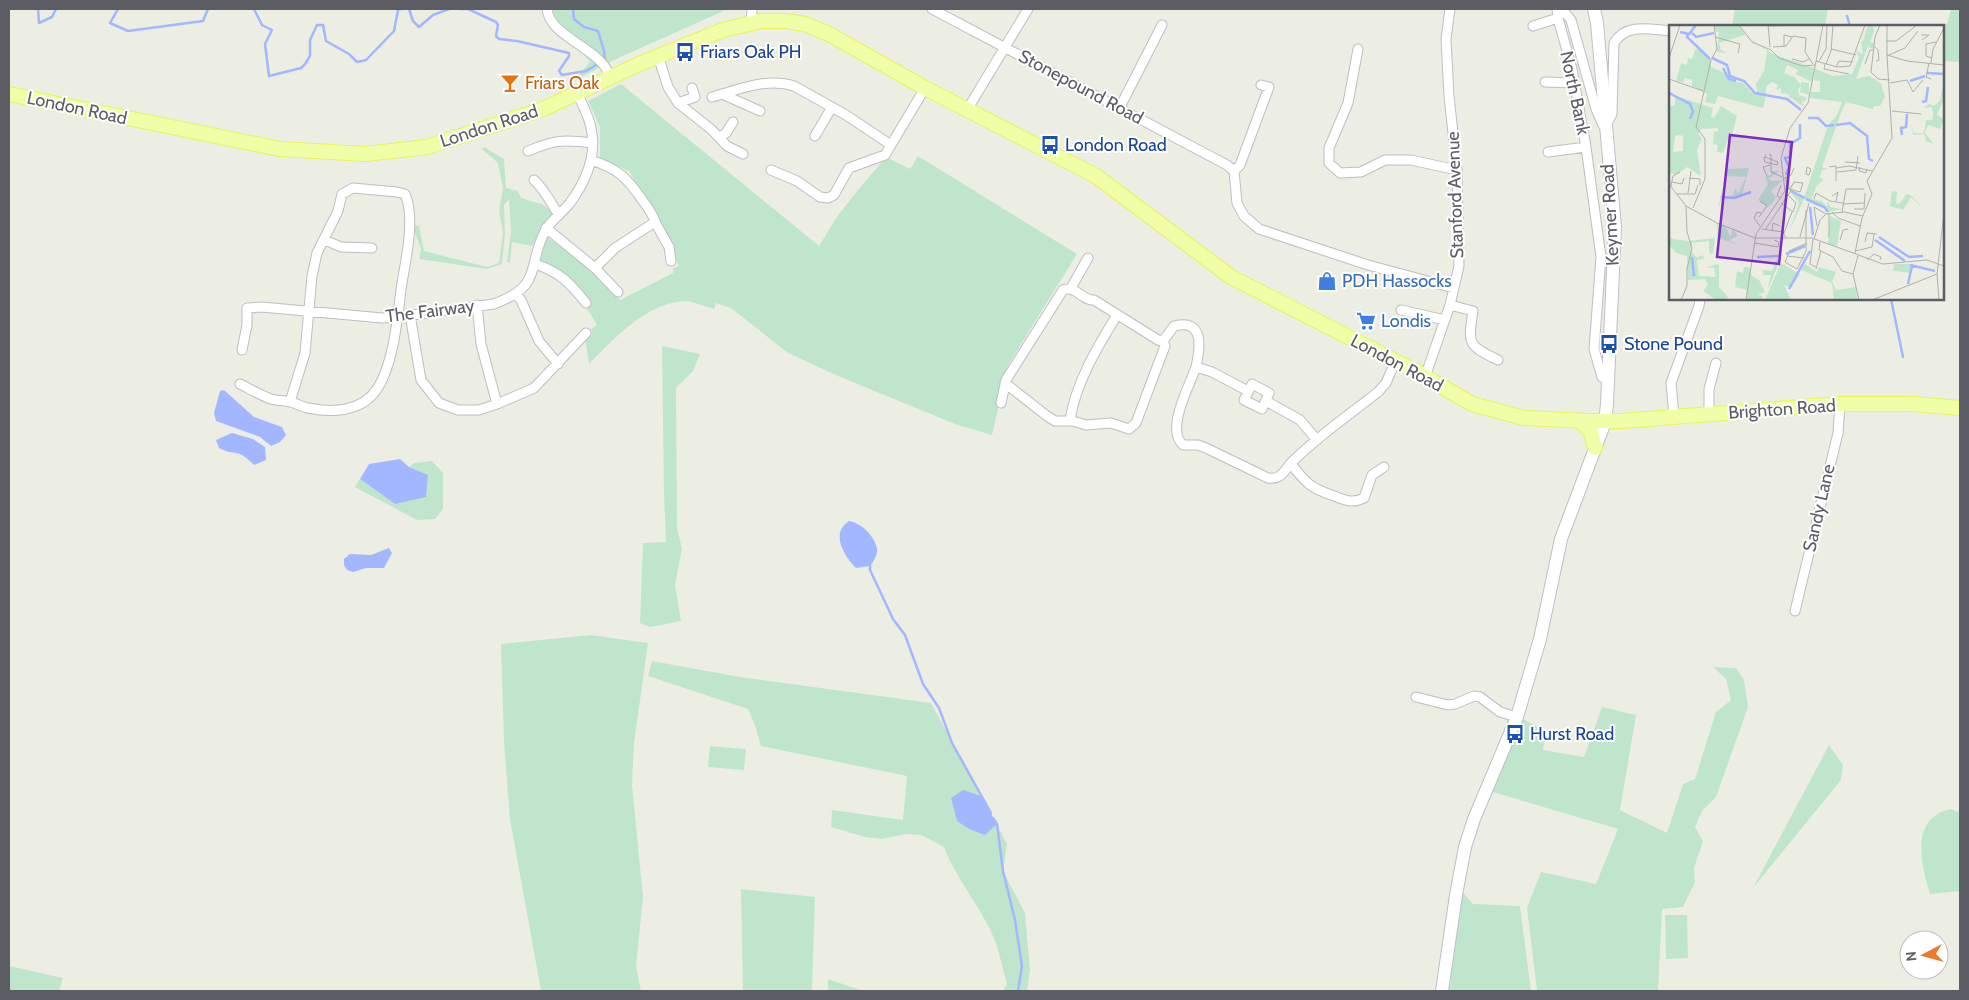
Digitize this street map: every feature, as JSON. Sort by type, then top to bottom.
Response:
[{"type":"main road","name":"Keymer Road","points":[[1594,9],[1597,23],[1604,128],[1615,227],[1609,381],[1604,422]]},
{"type":"main road","name":"London Road","points":[[9,94],[280,149],[365,154],[428,147],[543,109],[610,77],[723,30],[751,23],[785,21],[805,24],[829,34],[925,88],[1096,176],[1231,277],[1425,377],[1472,404],[1524,418],[1604,422]]},
{"type":"main road","name":"Brighton Road","points":[[1604,422],[1840,404],[1914,404],[1960,408]]},
{"type":"main road","points":[[1580,421],[1591,432],[1595,448]]},
{"type":"main road","points":[[1442,991],[1465,847],[1483,797],[1517,718],[1540,639],[1561,538],[1604,422]]},
{"type":"street","points":[[547,9],[554,25],[601,62],[610,77]]},
{"type":"street","points":[[751,23],[752,9]]},
{"type":"street","name":"Stonepound Road","points":[[932,9],[1120,107],[1227,165],[1234,171]]},
{"type":"street","points":[[967,110],[1028,9]]},
{"type":"street","name":"Stanford Avenue","points":[[1425,377],[1450,305],[1459,266],[1458,170],[1446,39],[1450,9]]},
{"type":"street","name":"North Bank","points":[[1557,9],[1572,69],[1586,147],[1601,257],[1594,349],[1602,377],[1609,381]]},
{"type":"street","points":[[1562,9],[1571,20],[1596,109],[1604,128]]},
{"type":"street","points":[[1533,26],[1558,18]]},
{"type":"street","points":[[1120,107],[1162,25]]},
{"type":"street","points":[[1604,128],[1612,114],[1614,44],[1619,34],[1640,27],[1669,31]]},
{"type":"street","points":[[1358,49],[1348,104],[1329,148],[1329,163],[1340,173],[1361,172],[1385,160],[1411,160],[1458,170]]},
{"type":"street","points":[[658,56],[673,99],[720,137],[727,146],[743,154]]},
{"type":"street","points":[[1545,82],[1574,83]]},
{"type":"street","points":[[712,97],[758,84],[785,83],[832,107],[890,145]]},
{"type":"street","points":[[1261,85],[1269,87],[1240,165],[1234,171],[1237,203],[1244,216],[1259,229],[1368,265],[1454,288]]},
{"type":"street","points":[[678,103],[695,97],[692,88]]},
{"type":"street","points":[[771,170],[797,181],[820,197],[828,198],[834,195],[849,168],[885,155],[925,88]]},
{"type":"street","name":"The Fairway","points":[[242,350],[247,325],[247,308],[262,306],[382,318],[494,304],[515,294],[527,282],[535,264],[540,242],[546,228],[570,203],[586,178],[593,143],[591,127],[577,92]]},
{"type":"street","points":[[722,94],[760,112]]},
{"type":"street","points":[[815,136],[832,107]]},
{"type":"street","points":[[720,137],[726,133],[733,122]]},
{"type":"street","points":[[528,151],[558,140],[593,143]]},
{"type":"street","points":[[1548,152],[1586,147]]},
{"type":"street","points":[[591,160],[609,166],[623,174],[635,189],[669,247],[671,260]]},
{"type":"street","points":[[534,180],[545,190],[547,198],[559,215]]},
{"type":"street","points":[[240,384],[272,399],[290,402],[307,408],[341,411],[368,399],[377,389],[385,372],[398,317],[408,236],[409,204],[405,194],[353,188],[342,194],[338,211],[317,253],[308,310],[305,353],[290,402]]},
{"type":"street","points":[[595,268],[615,248],[655,222]]},
{"type":"street","points":[[546,228],[595,268],[618,292]]},
{"type":"street","points":[[325,240],[342,247],[372,248]]},
{"type":"street","points":[[1001,403],[1005,383],[1063,290],[1071,288],[1088,258]]},
{"type":"street","points":[[535,264],[552,269],[570,283],[586,303]]},
{"type":"street","points":[[1071,288],[1089,301],[1094,300],[1146,334],[1163,341]]},
{"type":"street","points":[[515,294],[521,300],[539,341],[558,364]]},
{"type":"street","points":[[1674,416],[1671,383],[1700,300]]},
{"type":"street","points":[[477,305],[481,344],[498,404]]},
{"type":"street","points":[[1450,305],[1473,311],[1469,335],[1471,343],[1476,350],[1498,360]]},
{"type":"street","points":[[1401,310],[1445,320]]},
{"type":"street","points":[[410,315],[420,380],[439,403],[458,410],[479,410],[534,388],[586,333]]},
{"type":"street","points":[[1070,420],[1076,392],[1095,351],[1117,315]]},
{"type":"street","points":[[1163,341],[1174,326],[1182,324],[1195,330],[1200,338],[1196,367],[1177,416],[1180,443],[1206,448],[1268,478],[1280,477],[1317,440],[1378,392],[1386,383],[1396,362]]},
{"type":"street","points":[[1005,383],[1055,421],[1070,420],[1086,425],[1111,423],[1129,429],[1132,428],[1141,412],[1147,390],[1165,346],[1163,341]]},
{"type":"street","points":[[1709,413],[1709,389],[1716,363]]},
{"type":"street","points":[[1196,367],[1212,372],[1248,392]]},
{"type":"street","points":[[1252,384],[1270,393],[1266,401],[1262,409],[1244,400],[1252,384]]},
{"type":"street","points":[[1266,401],[1300,420],[1317,440]]},
{"type":"street","name":"Sandy Lane","points":[[1795,611],[1838,433],[1840,404]]},
{"type":"street","points":[[1291,464],[1302,479],[1313,489],[1350,502],[1364,498],[1372,475],[1384,466]]},
{"type":"street","points":[[1416,697],[1448,705],[1474,696],[1480,697],[1500,712],[1517,718]]},
{"type":"green space","points":[[554,9],[728,9],[614,60],[572,82],[590,62],[577,47],[551,25]]},
{"type":"green space","points":[[1735,9],[1828,9],[1825,25],[1732,25]]},
{"type":"green space","points":[[1951,9],[1960,9],[1960,62],[1944,61],[1944,25],[1947,24]]},
{"type":"green space","points":[[621,84],[819,246],[836,218],[886,157],[910,169],[918,156],[1077,254],[1008,365],[992,435],[955,424],[838,376],[788,353],[731,308],[716,303],[714,309],[684,301],[656,308],[620,333],[589,364],[585,339],[592,335],[591,329],[597,325],[586,307],[590,303],[566,275],[541,261],[542,249],[547,237],[595,272],[620,300],[673,273],[673,268],[679,266],[674,257],[673,245],[629,171],[600,158],[600,127],[588,101]]},
{"type":"green space","points":[[484,147],[504,159],[506,188],[518,191],[521,198],[544,205],[553,213],[532,246],[512,242],[510,262],[507,262],[511,232],[509,199],[504,205],[505,233],[502,264],[487,269],[419,259],[421,249],[412,225],[419,226],[424,251],[487,267],[499,263],[503,233],[499,211],[503,188],[498,163],[482,149]]},
{"type":"green space","points":[[662,346],[700,354],[693,371],[676,388],[677,528],[682,549],[675,585],[681,621],[650,627],[640,623],[643,543],[666,542]]},
{"type":"green space","points":[[432,461],[443,473],[443,509],[435,519],[417,520],[355,487],[360,479],[395,504],[428,476],[409,467],[414,463]]},
{"type":"green space","points":[[591,635],[648,643],[634,743],[632,785],[643,897],[636,966],[641,991],[541,991],[510,819],[504,743],[501,644]]},
{"type":"green space","points":[[652,661],[740,677],[931,703],[1007,844],[1003,871],[1025,913],[1030,970],[1027,991],[1003,991],[1007,984],[996,943],[944,847],[921,835],[906,834],[882,839],[865,837],[831,827],[832,810],[903,820],[907,776],[761,746],[748,709],[648,676]]},
{"type":"green space","points":[[1713,667],[1736,668],[1744,680],[1748,707],[1716,797],[1702,811],[1695,827],[1703,841],[1694,868],[1695,882],[1683,907],[1662,909],[1658,991],[1537,991],[1527,908],[1541,872],[1596,884],[1618,829],[1486,790],[1510,712],[1545,731],[1543,750],[1584,757],[1602,707],[1636,715],[1620,810],[1667,833],[1683,784],[1695,779],[1716,712],[1731,700],[1726,679]]},
{"type":"green space","points":[[1829,745],[1843,765],[1841,780],[1753,888]]},
{"type":"green space","points":[[710,746],[746,749],[744,770],[708,767]]},
{"type":"green space","points":[[1951,809],[1960,813],[1960,891],[1930,894],[1921,844],[1929,822],[1938,814]]},
{"type":"green space","points":[[1459,888],[1473,904],[1520,906],[1531,991],[1449,991],[1452,940]]},
{"type":"green space","points":[[741,889],[815,897],[812,991],[743,991]]},
{"type":"green space","points":[[1665,915],[1687,915],[1688,958],[1666,959]]},
{"type":"green space","points":[[9,966],[63,978],[59,991],[9,991]]},
{"type":"green space","points":[[828,979],[863,991],[828,991]]},
{"type":"water","points":[[224,390],[254,417],[282,427],[286,435],[280,442],[271,446],[260,437],[216,421],[214,413],[220,391]]},
{"type":"water","points":[[232,433],[253,439],[265,447],[266,460],[254,465],[240,454],[219,448],[216,440]]},
{"type":"water","points":[[400,459],[409,467],[428,475],[426,497],[395,504],[360,479],[369,464]]},
{"type":"water","points":[[849,521],[858,524],[866,530],[875,543],[877,553],[870,566],[856,568],[844,551],[840,532]]},
{"type":"water","points":[[389,548],[392,553],[384,568],[366,568],[353,572],[347,570],[344,565],[344,559],[350,554],[371,555]]},
{"type":"water","points":[[963,790],[981,796],[997,824],[985,835],[969,829],[957,821],[951,798]]},
{"type":"waterway","points":[[38,9],[39,23],[52,17],[56,9]]},
{"type":"waterway","points":[[118,9],[110,23],[128,31],[203,21],[208,9]]},
{"type":"waterway","points":[[254,9],[262,25],[272,30],[265,44],[269,76],[301,68],[305,64],[310,56],[310,40],[317,25],[323,25],[326,41],[349,54],[357,62],[366,60],[394,31],[398,10],[401,9]]},
{"type":"waterway","points":[[409,9],[413,21],[419,27],[433,15],[449,9]]},
{"type":"waterway","points":[[460,9],[468,9],[496,22],[498,25],[496,36],[499,39],[517,41],[569,53],[559,71],[562,75],[586,71],[598,64]]},
{"type":"waterway","points":[[573,9],[574,19],[584,27],[598,31],[604,51],[605,61],[603,62]]},
{"type":"waterway","points":[[1847,16],[1850,25]]},
{"type":"waterway","points":[[1891,300],[1903,357]]},
{"type":"waterway","points":[[870,566],[870,570],[893,619],[905,635],[923,684],[939,708],[952,743],[991,813]]},
{"type":"waterway","points":[[993,818],[997,824],[1003,871],[1015,920],[1022,966],[1018,991]]},
{"type":"place","name":"Friars Oak PH","points":[[685,52]]},
{"type":"place","name":"Friars Oak","points":[[510,83]]},
{"type":"place","name":"London Road","points":[[1050,145]]},
{"type":"place","name":"PDH Hassocks","points":[[1327,281]]},
{"type":"place","name":"Londis","points":[[1366,321]]},
{"type":"place","name":"Stone Pound","points":[[1609,344]]},
{"type":"place","name":"Hurst Road","points":[[1515,734]]}]
